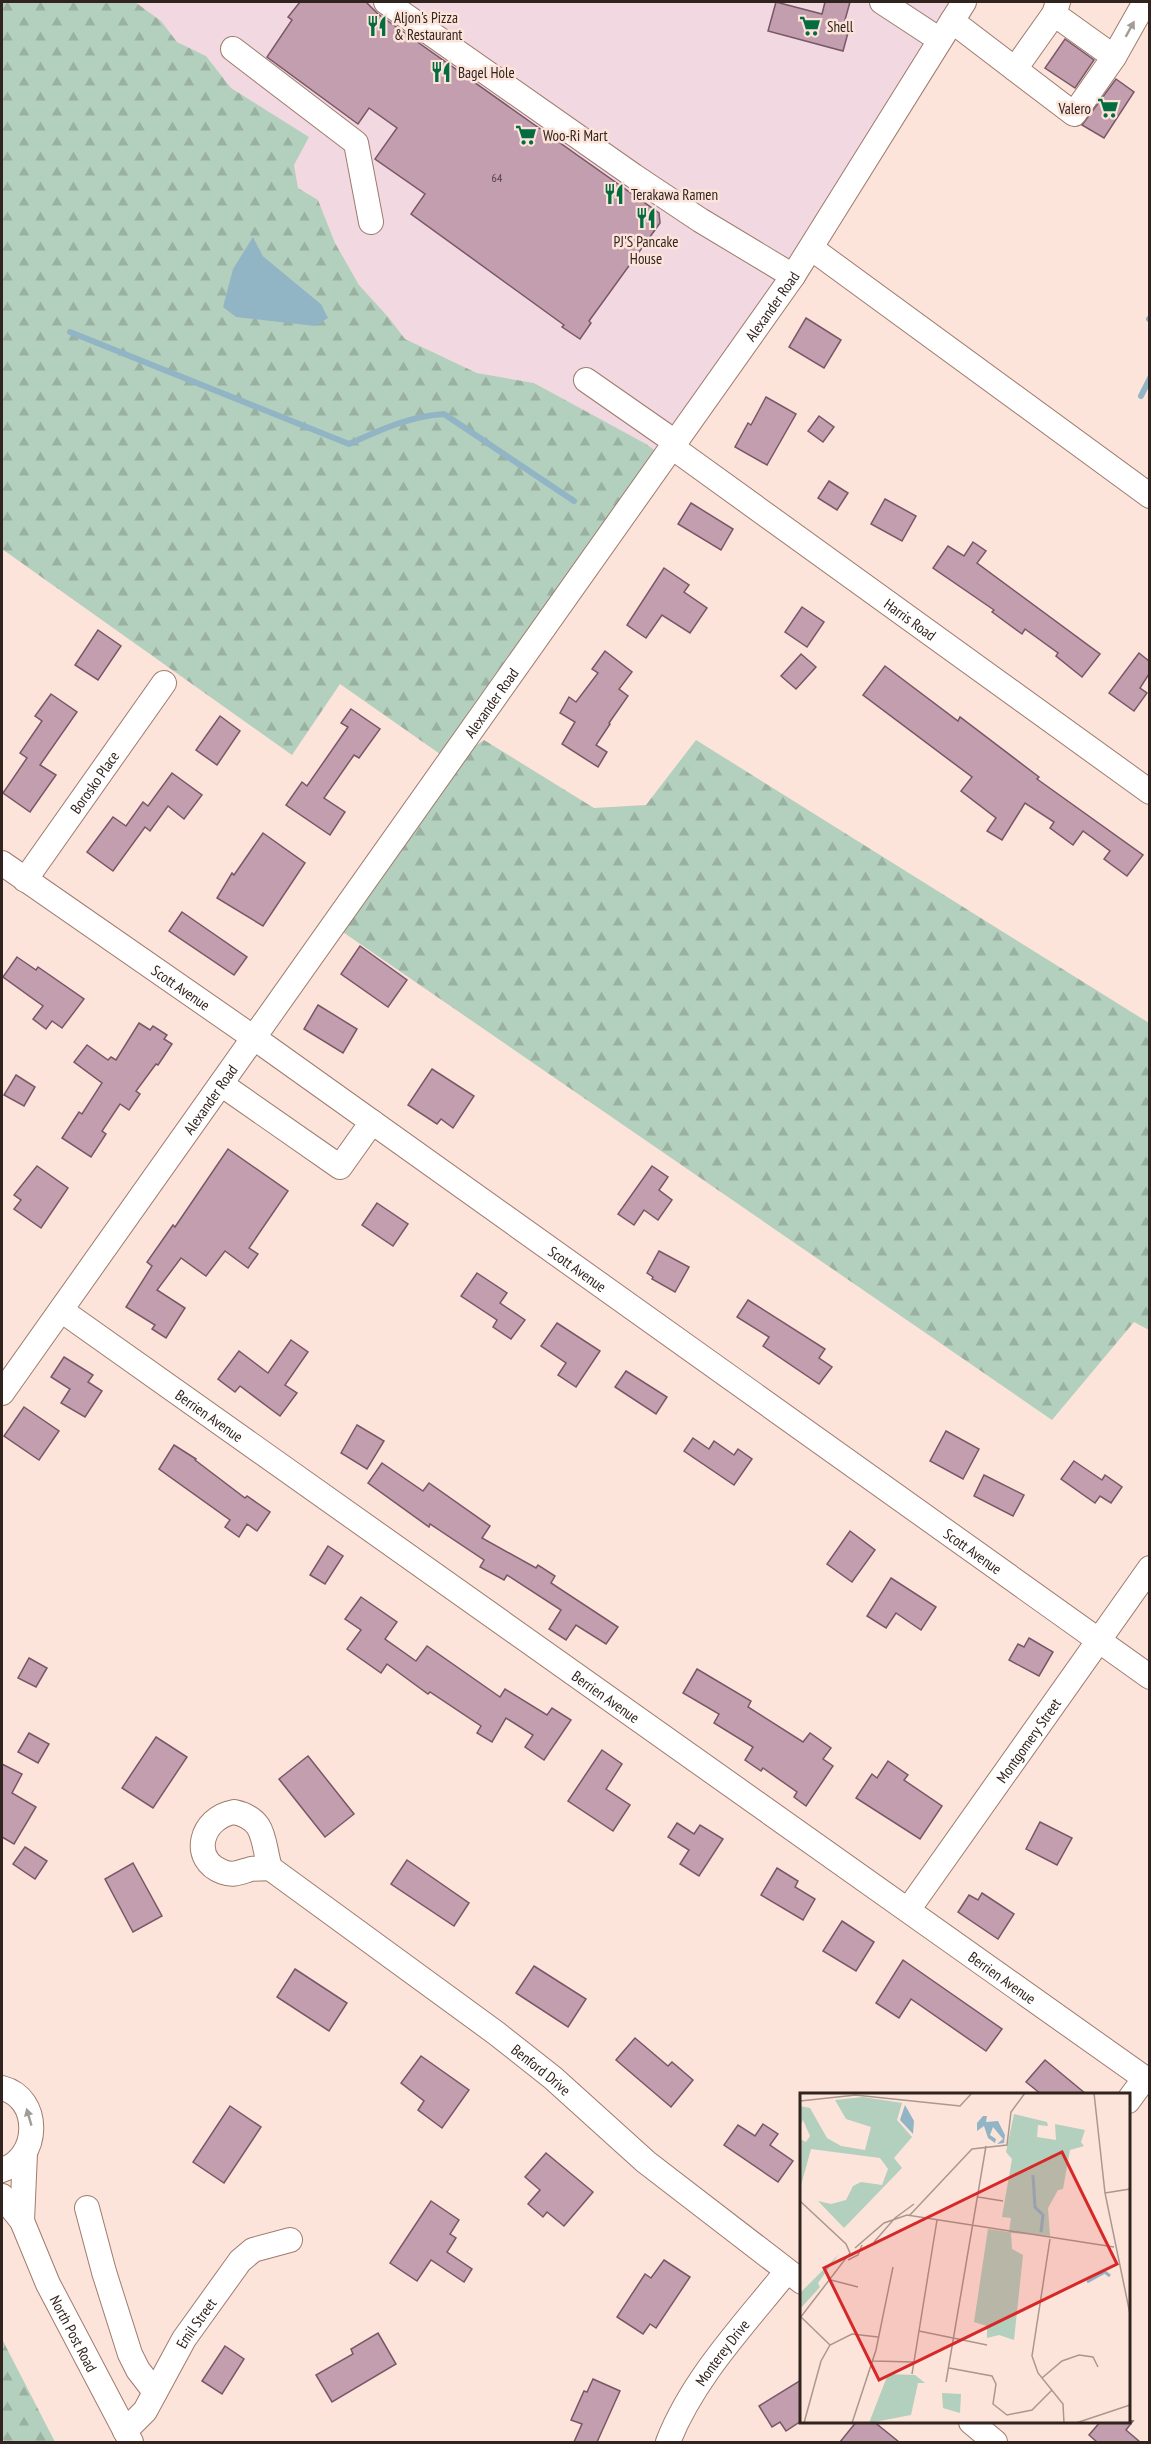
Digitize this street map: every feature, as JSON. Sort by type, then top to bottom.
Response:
[{"type":"street","points":[[386,2],[416,10],[680,207],[793,276]]},
{"type":"street","points":[[882,2],[952,21],[1074,114],[1114,57],[1145,2]]},
{"type":"street","points":[[1015,69],[1056,8],[1114,57]]},
{"type":"street","name":"Alexander Road","points":[[2,1393],[793,276],[952,21]]},
{"type":"street","points":[[233,49],[357,143],[371,222]]},
{"type":"street","points":[[811,248],[1149,496]]},
{"type":"street","name":"Harris Road","points":[[586,380],[1149,792]]},
{"type":"street","name":"Borosko Place","points":[[25,880],[164,683]]},
{"type":"street","name":"Scott Avenue","points":[[2,863],[254,1038],[1149,1677]]},
{"type":"street","points":[[221,1084],[340,1167],[372,1122]]},
{"type":"street","name":"Berrien Avenue","points":[[61,1310],[1147,2080]]},
{"type":"street","name":"Montgomery Street","points":[[908,1910],[1149,1568]]},
{"type":"street","name":"Benford Drive","points":[[270,1868],[496,2032],[553,2078],[646,2162],[794,2276]]},
{"type":"street","points":[[1130,2099],[1147,2080]]},
{"type":"street","name":"North Post Road","points":[[3,2087],[24,2103],[32,2124],[31,2139],[25,2153],[22,2222]]},
{"type":"street","points":[[2,2170],[16,2163],[25,2153]]},
{"type":"street","name":"North Post Road","points":[[2,2196],[22,2222],[48,2284],[128,2437]]},
{"type":"street","points":[[87,2208],[130,2354],[138,2370],[155,2392]]},
{"type":"street","name":"Emil Street","points":[[128,2437],[145,2411],[184,2339],[240,2261],[253,2250],[290,2240]]},
{"type":"street","name":"Monterey Drive","points":[[668,2442],[693,2393],[708,2370],[794,2276]]},
{"type":"street","points":[[973,2423],[995,2442]]},
{"type":"shaded area","points":[[135,2],[964,2],[665,458],[646,444],[534,383],[478,373],[405,339],[359,285],[335,243],[318,200],[298,188],[294,165],[309,137],[231,88],[206,56],[177,42],[161,21]]},
{"type":"green space","points":[[2,2],[135,2],[161,21],[177,42],[206,56],[231,88],[309,137],[294,165],[298,188],[318,200],[335,243],[359,285],[405,339],[477,373],[534,383],[646,444],[665,458],[450,761],[340,684],[292,755],[2,549]],"holes":[[[253,238],[263,256],[321,304],[223,307]]]},
{"type":"green space","points":[[484,740],[594,808],[646,805],[696,740],[1149,1023],[1149,1330],[1134,1322],[1052,1420],[337,928],[458,758]]},
{"type":"green space","points":[[2,2339],[55,2442],[4,2442],[2,2435]]},
{"type":"water","points":[[253,237],[263,256],[321,304],[328,318],[315,326],[236,317],[223,307],[233,269]]},
{"type":"building","points":[[300,2],[366,2],[378,14],[659,213],[660,223],[589,321],[591,323],[580,339],[411,214],[425,194],[375,159],[397,128],[369,108],[358,124],[267,57],[292,20],[288,17]]},
{"type":"building","name":"Shell","points":[[776,2],[822,14],[825,2],[850,2],[845,20],[851,22],[843,51],[768,31]]},
{"type":"building","name":"Valero","points":[[1065,39],[1094,60],[1075,88],[1045,68]]},
{"type":"building","name":"Valero","points":[[1116,79],[1134,92],[1104,138],[1082,125]]},
{"type":"building","points":[[806,318],[841,340],[824,368],[789,347]]},
{"type":"building","points":[[766,397],[796,414],[767,465],[735,447],[748,423],[751,425]]},
{"type":"building","points":[[819,416],[834,427],[823,442],[808,431]]},
{"type":"building","points":[[829,481],[848,493],[837,510],[818,498]]},
{"type":"building","points":[[885,499],[916,516],[902,541],[871,524]]},
{"type":"building","points":[[691,503],[733,529],[721,550],[678,524]]},
{"type":"building","points":[[973,542],[986,551],[977,563],[1100,654],[1082,677],[1056,656],[1058,653],[1025,629],[1022,634],[992,612],[994,610],[933,568],[948,546],[964,556]]},
{"type":"building","points":[[664,568],[689,585],[684,592],[707,608],[690,633],[662,615],[646,638],[627,625]]},
{"type":"building","points":[[802,607],[824,622],[807,647],[785,632]]},
{"type":"building","points":[[98,630],[121,646],[98,680],[75,665]]},
{"type":"building","points":[[605,651],[632,672],[619,689],[628,696],[596,745],[607,752],[598,767],[562,744],[575,722],[560,713],[569,697],[576,702],[598,673],[592,669]]},
{"type":"building","points":[[1139,653],[1149,661],[1149,674],[1140,688],[1147,693],[1134,711],[1109,693]]},
{"type":"building","points":[[801,654],[816,667],[796,689],[781,676]]},
{"type":"building","points":[[885,666],[958,721],[960,717],[1039,777],[1037,779],[1143,855],[1127,876],[1104,859],[1110,851],[1083,831],[1073,845],[1050,828],[1054,822],[1025,803],[1002,840],[987,831],[996,818],[961,791],[972,777],[863,695]]},
{"type":"building","points":[[51,694],[77,712],[40,765],[56,775],[30,812],[3,793],[27,758],[20,753],[42,721],[35,716]]},
{"type":"building","points":[[351,709],[380,729],[359,758],[354,755],[324,798],[345,812],[330,835],[286,805],[302,782],[307,786],[348,727],[341,723]]},
{"type":"building","points":[[220,716],[240,731],[217,765],[196,750]]},
{"type":"building","points":[[172,773],[202,795],[184,819],[168,806],[150,831],[145,827],[113,871],[87,852],[113,817],[126,826],[143,802],[148,806]]},
{"type":"building","points":[[263,833],[305,863],[263,926],[217,898],[232,873],[234,875]]},
{"type":"building","points":[[182,912],[247,957],[234,975],[169,931]]},
{"type":"building","points":[[360,946],[407,980],[388,1007],[341,974]]},
{"type":"building","points":[[17,957],[36,970],[38,967],[84,999],[62,1028],[52,1021],[46,1029],[33,1019],[43,1006],[3,977]]},
{"type":"building","points":[[318,1005],[357,1029],[343,1053],[304,1029]]},
{"type":"building","points":[[139,1023],[150,1030],[153,1026],[167,1035],[164,1039],[172,1044],[136,1091],[140,1094],[129,1110],[120,1104],[102,1131],[106,1134],[91,1157],[62,1138],[79,1112],[82,1114],[102,1083],[74,1062],[87,1045],[108,1060],[111,1057],[116,1060]]},
{"type":"building","points":[[432,1069],[474,1096],[453,1128],[441,1119],[437,1124],[408,1105]]},
{"type":"building","points":[[16,1075],[35,1087],[24,1106],[4,1095]]},
{"type":"building","points":[[228,1149],[288,1191],[249,1248],[258,1254],[248,1268],[225,1251],[206,1276],[181,1258],[157,1290],[185,1308],[166,1338],[152,1329],[155,1325],[126,1307],[152,1266],[147,1262],[173,1225],[175,1227]]},
{"type":"building","points":[[37,1166],[68,1188],[41,1228],[14,1209],[21,1200],[14,1195]]},
{"type":"building","points":[[652,1166],[668,1177],[659,1190],[672,1200],[658,1220],[644,1210],[634,1225],[618,1214]]},
{"type":"building","points":[[377,1203],[408,1224],[393,1246],[362,1225]]},
{"type":"building","points":[[659,1251],[689,1267],[675,1292],[652,1279],[653,1277],[647,1273]]},
{"type":"building","points":[[477,1273],[507,1293],[500,1303],[525,1320],[511,1339],[493,1327],[497,1320],[461,1296]]},
{"type":"building","points":[[748,1300],[825,1349],[819,1358],[832,1367],[819,1384],[763,1346],[769,1337],[737,1317]]},
{"type":"building","points":[[557,1323],[600,1351],[576,1387],[558,1375],[566,1363],[541,1346]]},
{"type":"building","points":[[291,1340],[308,1352],[285,1385],[297,1393],[280,1416],[240,1386],[235,1392],[218,1379],[239,1351],[268,1373]]},
{"type":"building","points":[[64,1357],[93,1375],[88,1382],[102,1391],[85,1417],[61,1403],[70,1389],[51,1377]]},
{"type":"building","points":[[626,1371],[667,1397],[656,1414],[615,1387]]},
{"type":"building","points":[[24,1407],[59,1431],[39,1460],[4,1436]]},
{"type":"building","points":[[357,1425],[384,1441],[367,1469],[341,1453]]},
{"type":"building","points":[[946,1431],[979,1449],[963,1479],[930,1461]]},
{"type":"building","points":[[693,1438],[709,1449],[714,1441],[734,1455],[738,1449],[752,1459],[734,1485],[684,1451]]},
{"type":"building","points":[[174,1445],[196,1459],[245,1498],[247,1496],[270,1512],[257,1531],[247,1524],[239,1537],[225,1527],[230,1520],[159,1469]]},
{"type":"building","points":[[1074,1461],[1102,1480],[1105,1475],[1122,1487],[1111,1503],[1100,1496],[1095,1503],[1061,1479]]},
{"type":"building","points":[[382,1463],[423,1491],[429,1483],[490,1526],[482,1538],[536,1568],[538,1565],[555,1576],[551,1583],[618,1627],[606,1644],[576,1625],[566,1640],[549,1629],[561,1610],[507,1575],[504,1580],[480,1567],[484,1560],[430,1524],[429,1527],[368,1483]]},
{"type":"building","points":[[984,1475],[1024,1495],[1013,1516],[974,1496]]},
{"type":"building","points":[[850,1531],[875,1550],[852,1582],[827,1564]]},
{"type":"building","points":[[328,1546],[343,1556],[325,1584],[310,1575]]},
{"type":"building","points":[[891,1578],[936,1607],[921,1630],[896,1613],[886,1628],[867,1616]]},
{"type":"building","points":[[361,1597],[397,1622],[385,1639],[416,1661],[427,1646],[500,1697],[505,1689],[547,1715],[552,1708],[571,1720],[544,1760],[525,1747],[533,1735],[506,1718],[492,1742],[477,1733],[481,1726],[430,1692],[428,1694],[387,1664],[381,1673],[347,1649],[361,1630],[345,1619]]},
{"type":"building","points":[[1029,1638],[1053,1652],[1039,1676],[1009,1660],[1018,1644],[1024,1647]]},
{"type":"building","points":[[29,1658],[47,1668],[36,1687],[18,1678]]},
{"type":"building","points":[[697,1669],[751,1701],[748,1707],[803,1742],[810,1733],[831,1748],[823,1759],[833,1766],[806,1806],[794,1797],[797,1792],[763,1768],[761,1771],[745,1760],[753,1747],[714,1723],[719,1714],[683,1693]]},
{"type":"building","points":[[29,1733],[49,1744],[38,1763],[18,1752]]},
{"type":"building","points":[[156,1737],[187,1757],[153,1808],[122,1788]]},
{"type":"building","points":[[602,1750],[622,1764],[606,1789],[630,1805],[613,1831],[568,1801]]},
{"type":"building","points":[[308,1756],[354,1814],[325,1837],[279,1779]]},
{"type":"building","points":[[888,1761],[908,1775],[904,1780],[942,1806],[920,1839],[856,1798],[872,1774],[877,1778]]},
{"type":"building","points":[[2,1764],[22,1774],[12,1793],[36,1807],[14,1844],[2,1837]]},
{"type":"building","points":[[1040,1822],[1072,1838],[1057,1865],[1026,1849]]},
{"type":"building","points":[[677,1823],[694,1834],[700,1825],[723,1839],[699,1876],[680,1864],[689,1850],[668,1837]]},
{"type":"building","points":[[25,1847],[47,1861],[35,1879],[13,1864]]},
{"type":"building","points":[[407,1860],[469,1903],[454,1926],[391,1884]]},
{"type":"building","points":[[133,1863],[162,1916],[133,1932],[105,1879]]},
{"type":"building","points":[[777,1868],[798,1881],[795,1887],[815,1899],[803,1920],[761,1895]]},
{"type":"building","points":[[982,1893],[1014,1914],[998,1939],[958,1912],[969,1895],[978,1900]]},
{"type":"building","points":[[842,1921],[874,1942],[856,1971],[823,1951]]},
{"type":"building","points":[[903,1960],[1002,2029],[986,2051],[911,1999],[899,2018],[876,2003]]},
{"type":"building","points":[[534,1966],[586,1999],[568,2027],[516,1993]]},
{"type":"building","points":[[295,1969],[347,2003],[329,2031],[277,1997]]},
{"type":"building","points":[[635,2038],[668,2066],[672,2062],[693,2080],[671,2107],[616,2060]]},
{"type":"building","points":[[421,2056],[469,2090],[442,2128],[418,2110],[424,2101],[401,2083]]},
{"type":"building","points":[[1045,2060],[1085,2093],[1040,2093],[1026,2082]]},
{"type":"building","points":[[230,2106],[261,2127],[224,2183],[193,2162]]},
{"type":"building","points":[[763,2124],[778,2134],[770,2145],[793,2161],[778,2182],[724,2145],[738,2125],[755,2136]]},
{"type":"building","points":[[546,2153],[593,2192],[564,2226],[547,2212],[543,2217],[528,2204],[540,2190],[525,2177]]},
{"type":"building","points":[[431,2201],[459,2220],[450,2234],[456,2238],[447,2252],[472,2269],[464,2282],[431,2260],[417,2281],[390,2263]]},
{"type":"building","points":[[664,2260],[690,2277],[656,2328],[650,2324],[643,2334],[617,2317],[645,2274],[651,2278]]},
{"type":"building","points":[[378,2333],[396,2364],[332,2402],[316,2375],[353,2354],[351,2349]]},
{"type":"building","points":[[225,2346],[244,2359],[222,2394],[202,2381]]},
{"type":"building","points":[[593,2379],[620,2391],[597,2442],[574,2442],[582,2424],[571,2420],[584,2391],[587,2392]]},
{"type":"building","points":[[800,2381],[800,2422],[786,2431],[780,2422],[772,2427],[759,2406]]},
{"type":"building","points":[[1133,2421],[1126,2430],[1140,2442],[1097,2442],[1089,2435],[1099,2423],[1130,2423]]},
{"type":"building","points":[[855,2423],[875,2423],[899,2442],[840,2442]]},
{"type":"waterway","points":[[70,332],[349,444],[407,421],[444,414],[574,501]]},
{"type":"waterway","points":[[1141,396],[1150,378]]},
{"type":"place","name":"Aljon's Pizza & Restaurant","points":[[377,26]]},
{"type":"place","name":"Shell","points":[[810,26]]},
{"type":"place","name":"Bagel Hole","points":[[441,72]]},
{"type":"place","name":"Valero","points":[[1108,108]]},
{"type":"place","name":"Woo-Ri Mart","points":[[526,135]]},
{"type":"place","name":"Terakawa Ramen","points":[[614,194]]},
{"type":"place","name":"PJ'S Pancake House","points":[[646,218]]}]
